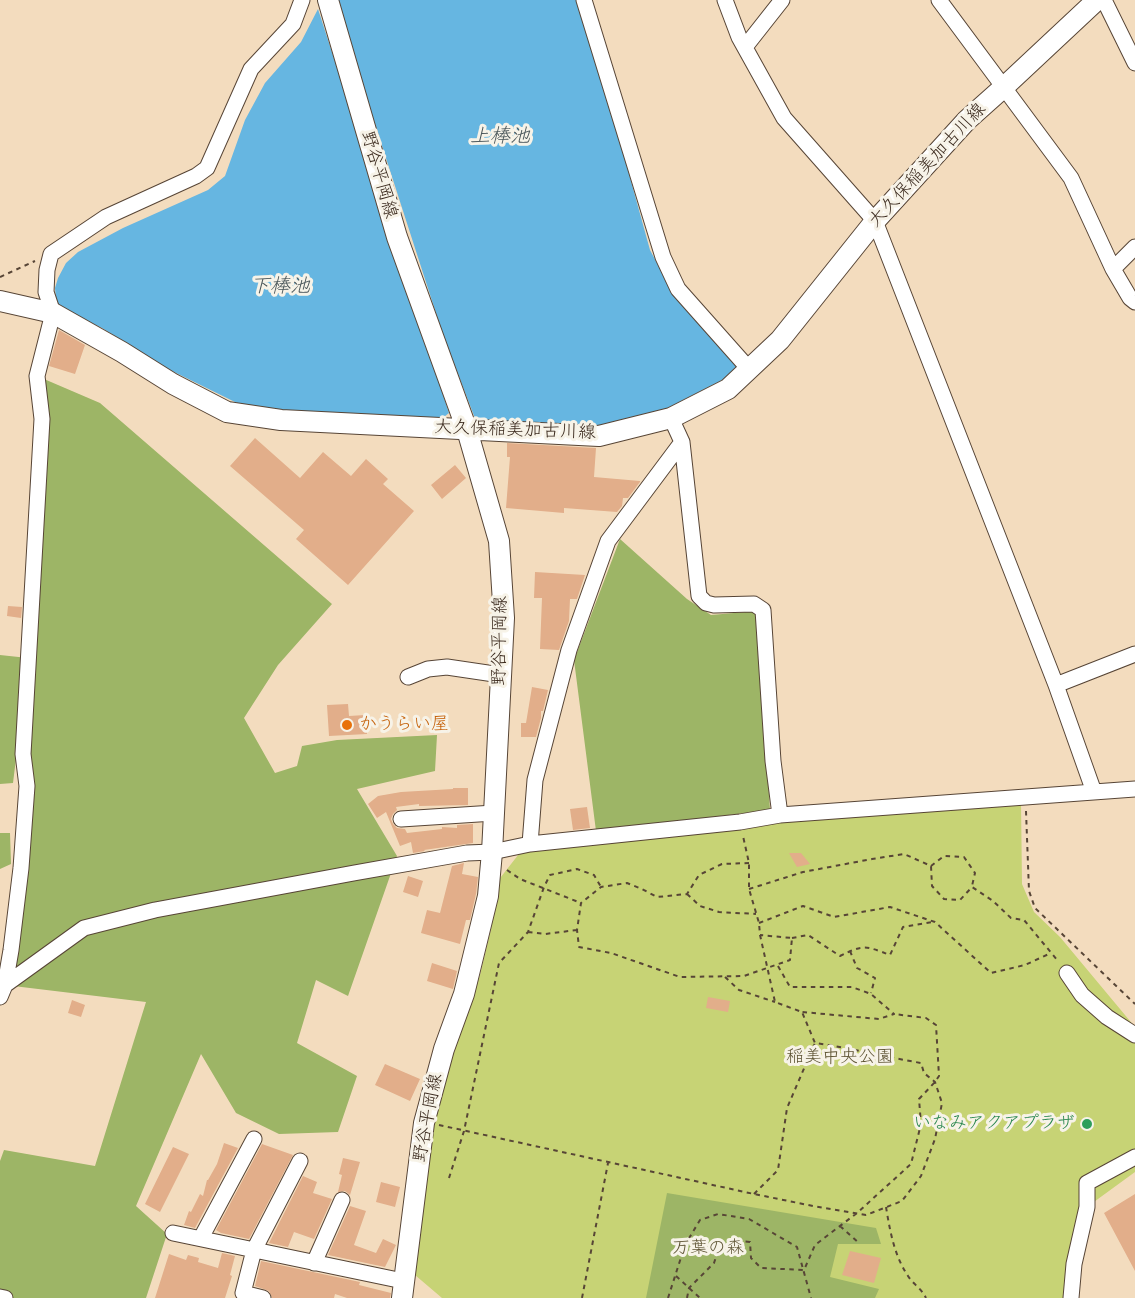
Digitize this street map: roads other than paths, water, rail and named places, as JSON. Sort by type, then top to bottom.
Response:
[{"type":"main road","name":"野谷平岡線","points":[[328,0],[397,237],[467,430],[499,541],[504,618],[488,896],[464,994],[444,1049],[424,1123],[402,1290]]},
{"type":"main road","name":"大久保稲美加古川線","points":[[0,301],[53,313],[122,352],[172,384],[227,412],[280,420],[599,436],[671,418],[728,388],[780,340],[875,220],[967,120],[1097,0]]},
{"type":"street","points":[[2,991],[15,922],[27,786],[23,754],[42,419],[37,376],[53,313],[46,292],[47,270],[51,254],[106,216],[196,176],[207,168],[251,69],[293,24],[303,0]]},
{"type":"street","points":[[584,0],[663,257],[678,289],[749,369]]},
{"type":"street","points":[[725,0],[739,37],[784,118],[875,220],[1056,684],[1094,792]]},
{"type":"street","points":[[745,47],[782,0]]},
{"type":"street","points":[[939,0],[1071,178],[1113,268],[1130,298],[1135,302]]},
{"type":"street","points":[[1104,0],[1135,63]]},
{"type":"street","points":[[1113,268],[1135,247]]},
{"type":"street","points":[[671,418],[682,442],[699,596],[706,603],[714,605],[754,604],[762,610],[773,761],[780,815]]},
{"type":"street","points":[[530,844],[535,780],[569,650],[608,541],[682,442]]},
{"type":"street","points":[[1056,684],[1135,654]]},
{"type":"street","points":[[408,677],[428,669],[447,667],[501,675]]},
{"type":"street","points":[[2,991],[84,928],[155,909],[467,853],[492,852],[530,844],[740,822],[780,815],[1135,789]]},
{"type":"street","points":[[400,819],[494,813]]},
{"type":"street","points":[[1067,973],[1082,995],[1107,1017],[1135,1035]]},
{"type":"street","points":[[201,1238],[254,1138]]},
{"type":"street","points":[[1071,1298],[1074,1264],[1087,1207],[1087,1183],[1135,1157]]},
{"type":"street","points":[[263,1298],[243,1293],[254,1250],[300,1161]]},
{"type":"street","points":[[314,1263],[342,1200]]},
{"type":"street","points":[[173,1233],[314,1263],[402,1290]]},
{"type":"street","points":[[0,1297],[5,1298]]},
{"type":"water","name":"上棒池","points":[[335,0],[576,0],[618,134],[650,250],[672,291],[738,367],[726,378],[650,417],[587,431],[476,421],[443,335]]},
{"type":"water","name":"下棒池","points":[[318,9],[449,413],[440,420],[291,412],[241,405],[170,370],[102,328],[60,308],[56,299],[55,288],[58,278],[66,263],[78,252],[123,228],[208,190],[225,176],[245,120],[265,83],[301,42]]},
{"type":"place","name":"かうらい屋","points":[[347,725]]},
{"type":"place","name":"いなみアクアプラザ","points":[[1087,1124]]},
{"type":"park label","name":"稲美中央公園","points":[[840,1058]]},
{"type":"park label","name":"万葉の森","points":[[708,1249]]}]
